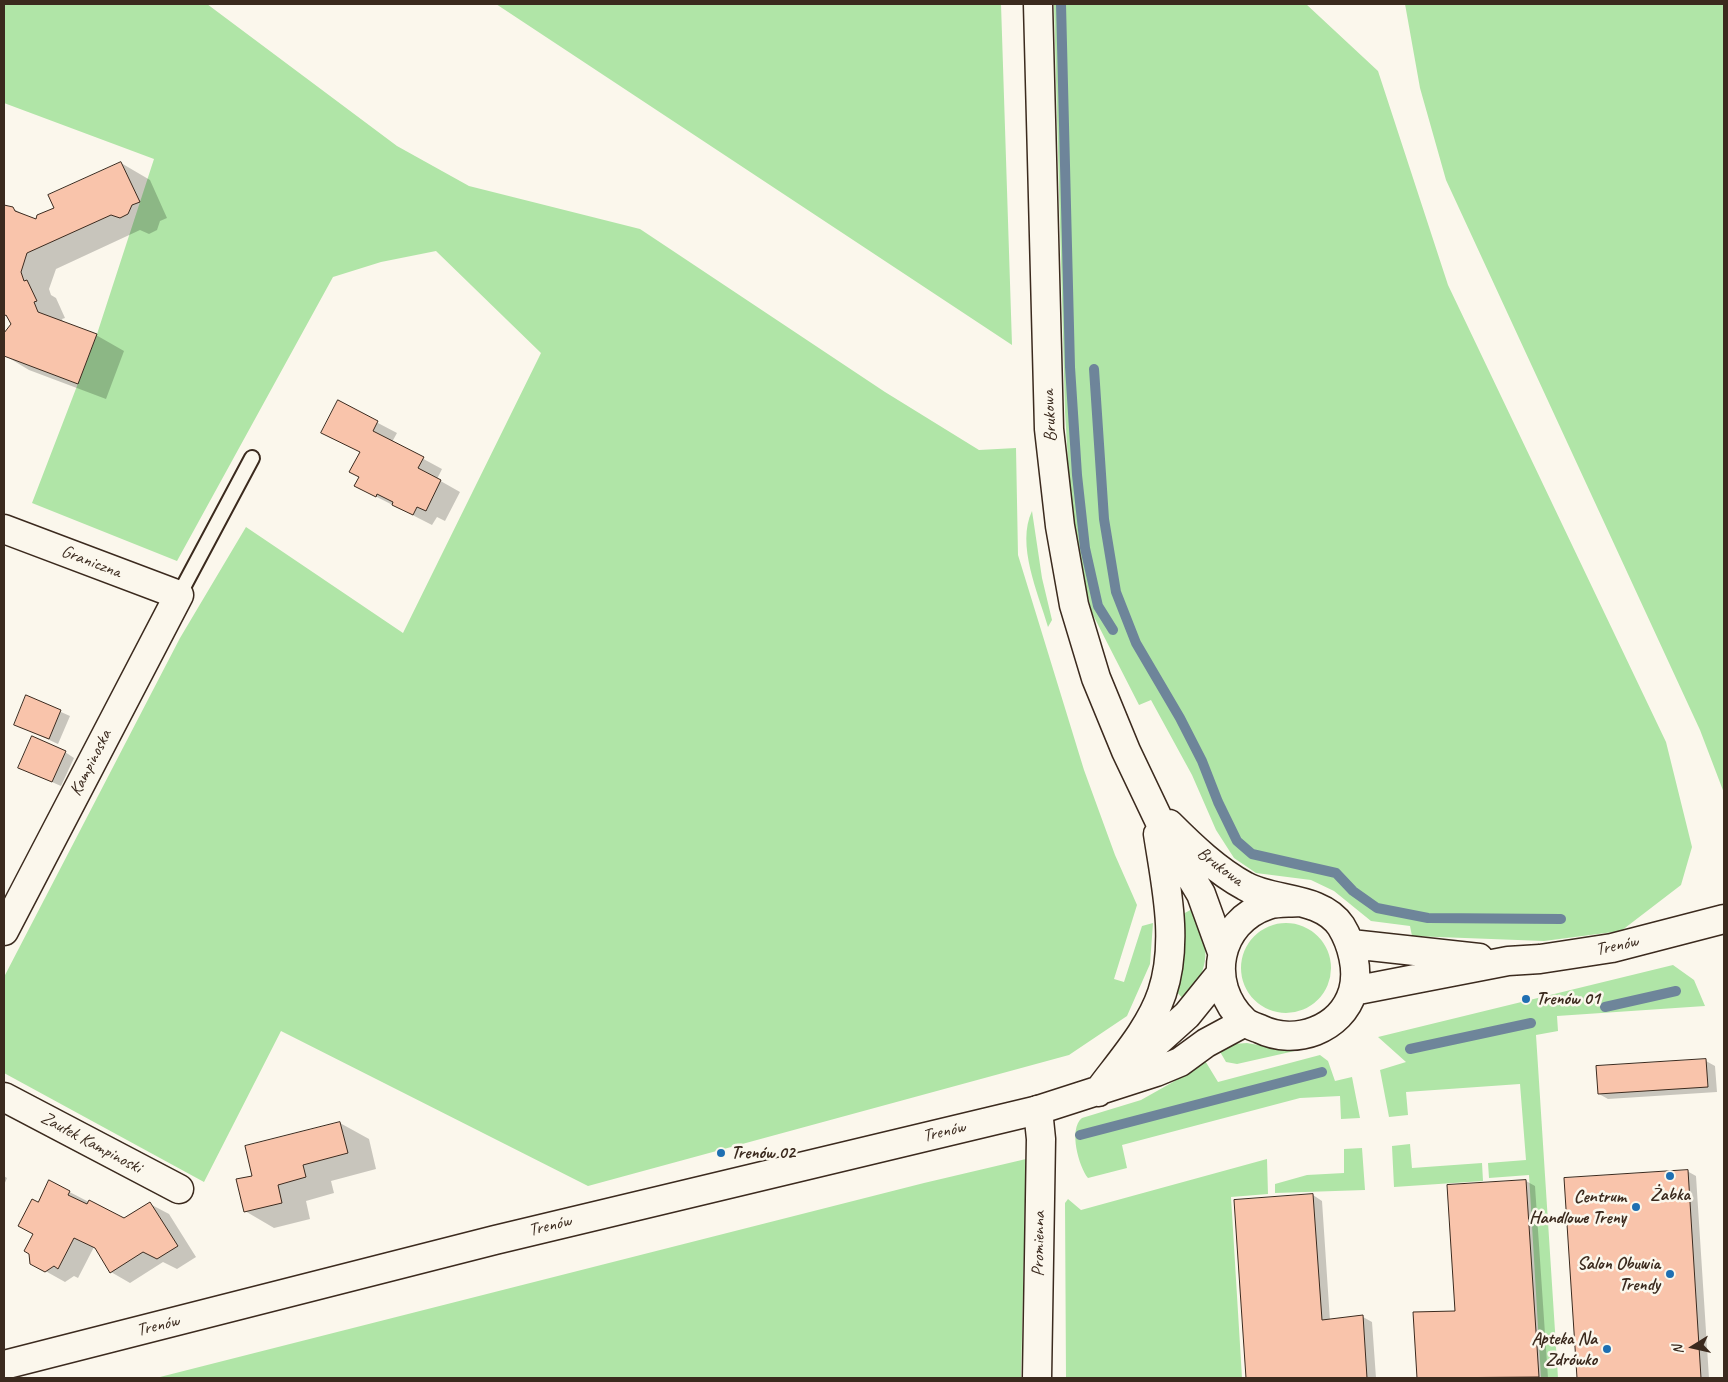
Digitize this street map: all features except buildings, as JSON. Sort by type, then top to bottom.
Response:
[{"type":"street","name":"Brukowa","points":[[1038,4],[1049,429],[1060,526],[1074,604],[1096,678],[1126,752],[1193,884],[1201,894],[1221,962]]},
{"type":"street","name":"Graniczna","points":[[4,528],[178,595]]},
{"type":"street","name":"Kampinoska","points":[[4,931],[178,595]]},
{"type":"street","name":"Brukowa","points":[[1154,810],[1210,862],[1246,887],[1298,902]]},
{"type":"street","points":[[1098,1092],[1138,1038],[1162,993],[1170,949],[1170,921],[1154,810]]},
{"type":"street","points":[[1298,902],[1320,910],[1339,924],[1351,944],[1354,969],[1353,991],[1336,1017],[1307,1035],[1274,1036],[1245,1022],[1230,1003],[1221,962],[1230,934],[1244,918],[1269,904],[1298,902]]},
{"type":"street","name":"Trenów","points":[[1353,991],[1508,961],[1540,959],[1612,948],[1724,919]]},
{"type":"street","name":"Trenów","points":[[1351,944],[1508,961]]},
{"type":"street","name":"Trenów","points":[[1098,1092],[1138,1060],[1187,1015],[1221,962]]},
{"type":"street","name":"Trenów","points":[[4,1365],[495,1240],[1038,1110],[1098,1092],[1180,1062],[1206,1043],[1245,1022]]},
{"type":"street","name":"Zaułek Kampinoski","points":[[4,1097],[179,1189]]},
{"type":"street","name":"Promienna","points":[[1037,1378],[1041,1147],[1038,1110]]},
{"type":"lane","points":[[178,595],[252,458]]},
{"type":"green space","points":[[4,4],[207,4],[397,146],[469,186],[640,229],[885,392],[979,450],[1016,448],[1018,555],[1084,770],[1115,855],[1137,905],[1114,979],[1124,982],[1142,926],[1153,923],[1150,964],[1127,1016],[1069,1055],[588,1186],[281,1031],[204,1182],[4,1073],[4,977],[180,638],[246,527],[403,633],[541,353],[436,251],[381,262],[333,277],[177,561],[32,503],[97,334],[154,159],[4,103]]},
{"type":"green space","points":[[496,4],[1001,4],[1012,345]]},
{"type":"green space","points":[[1054,4],[1306,4],[1378,71],[1448,285],[1666,742],[1692,847],[1681,885],[1621,931],[1544,941],[1412,936],[1410,926],[1371,921],[1334,891],[1311,880],[1256,873],[1234,858],[1216,830],[1192,775],[1151,700],[1139,705],[1092,613],[1081,569],[1070,494],[1065,412]]},
{"type":"green space","points":[[1405,4],[1724,4],[1724,793],[1700,730],[1446,180],[1420,88]]},
{"type":"green space","points":[[1032,511],[1042,578],[1052,620],[1048,627],[1034,584],[1027,553],[1026,539]]},
{"type":"green space","points":[[1194,908],[1203,936],[1205,956],[1200,976],[1186,1002],[1174,989],[1183,914]]},
{"type":"green space","points":[[1286,923],[1303,926],[1318,936],[1328,951],[1331,968],[1328,985],[1318,1000],[1303,1010],[1286,1013],[1269,1010],[1254,1000],[1244,985],[1241,968],[1244,951],[1254,936],[1269,926]]},
{"type":"green space","points":[[1673,965],[1694,980],[1705,1006],[1557,1016],[1558,1031],[1536,1035],[1558,1378],[1541,1378],[1529,1175],[1489,1178],[1488,1163],[1526,1160],[1520,1084],[1406,1092],[1408,1115],[1389,1117],[1380,1070],[1406,1062],[1378,1037]]},
{"type":"green space","points":[[1247,1043],[1280,1049],[1308,1048],[1237,1064],[1226,1062],[1219,1050],[1233,1044]]},
{"type":"green space","points":[[1320,1055],[1328,1061],[1335,1081],[1352,1077],[1360,1118],[1341,1119],[1340,1096],[1300,1098],[1122,1145],[1127,1168],[1088,1178],[1081,1166],[1075,1139],[1078,1123],[1082,1118],[1141,1100],[1173,1082],[1204,1059],[1218,1082]]},
{"type":"green space","points":[[1410,1144],[1412,1168],[1482,1163],[1483,1181],[1394,1187],[1392,1146]]},
{"type":"green space","points":[[1362,1148],[1365,1190],[1275,1193],[1275,1184],[1307,1175],[1344,1173],[1344,1149]]},
{"type":"green space","points":[[1026,1159],[1021,1378],[156,1378],[924,1183]]},
{"type":"green space","points":[[1267,1159],[1268,1194],[1231,1197],[1242,1378],[1066,1378],[1065,1203],[1068,1199],[1081,1210]]},
{"type":"waterway","points":[[1061,4],[1070,367],[1077,475],[1085,548],[1098,606],[1113,630]]},
{"type":"waterway","points":[[1094,369],[1104,519],[1116,592],[1136,643],[1180,718],[1202,761],[1218,802],[1237,841],[1252,854],[1336,873],[1353,891],[1377,908],[1428,918],[1561,919]]},
{"type":"waterway","points":[[1605,1007],[1676,991]]},
{"type":"waterway","points":[[1410,1049],[1531,1023]]},
{"type":"waterway","points":[[1080,1135],[1322,1072]]},
{"type":"place","name":"Trenów 01","points":[[1526,999]]},
{"type":"place","name":"Trenów 02","points":[[721,1153]]},
{"type":"place","name":"Żabka","points":[[1670,1176]]},
{"type":"place","name":"Centrum Handlowe Treny","points":[[1636,1207]]},
{"type":"place","name":"Salon Obuwia Trendy","points":[[1670,1274]]},
{"type":"place","name":"Apteka Na Zdrówko","points":[[1607,1349]]}]
